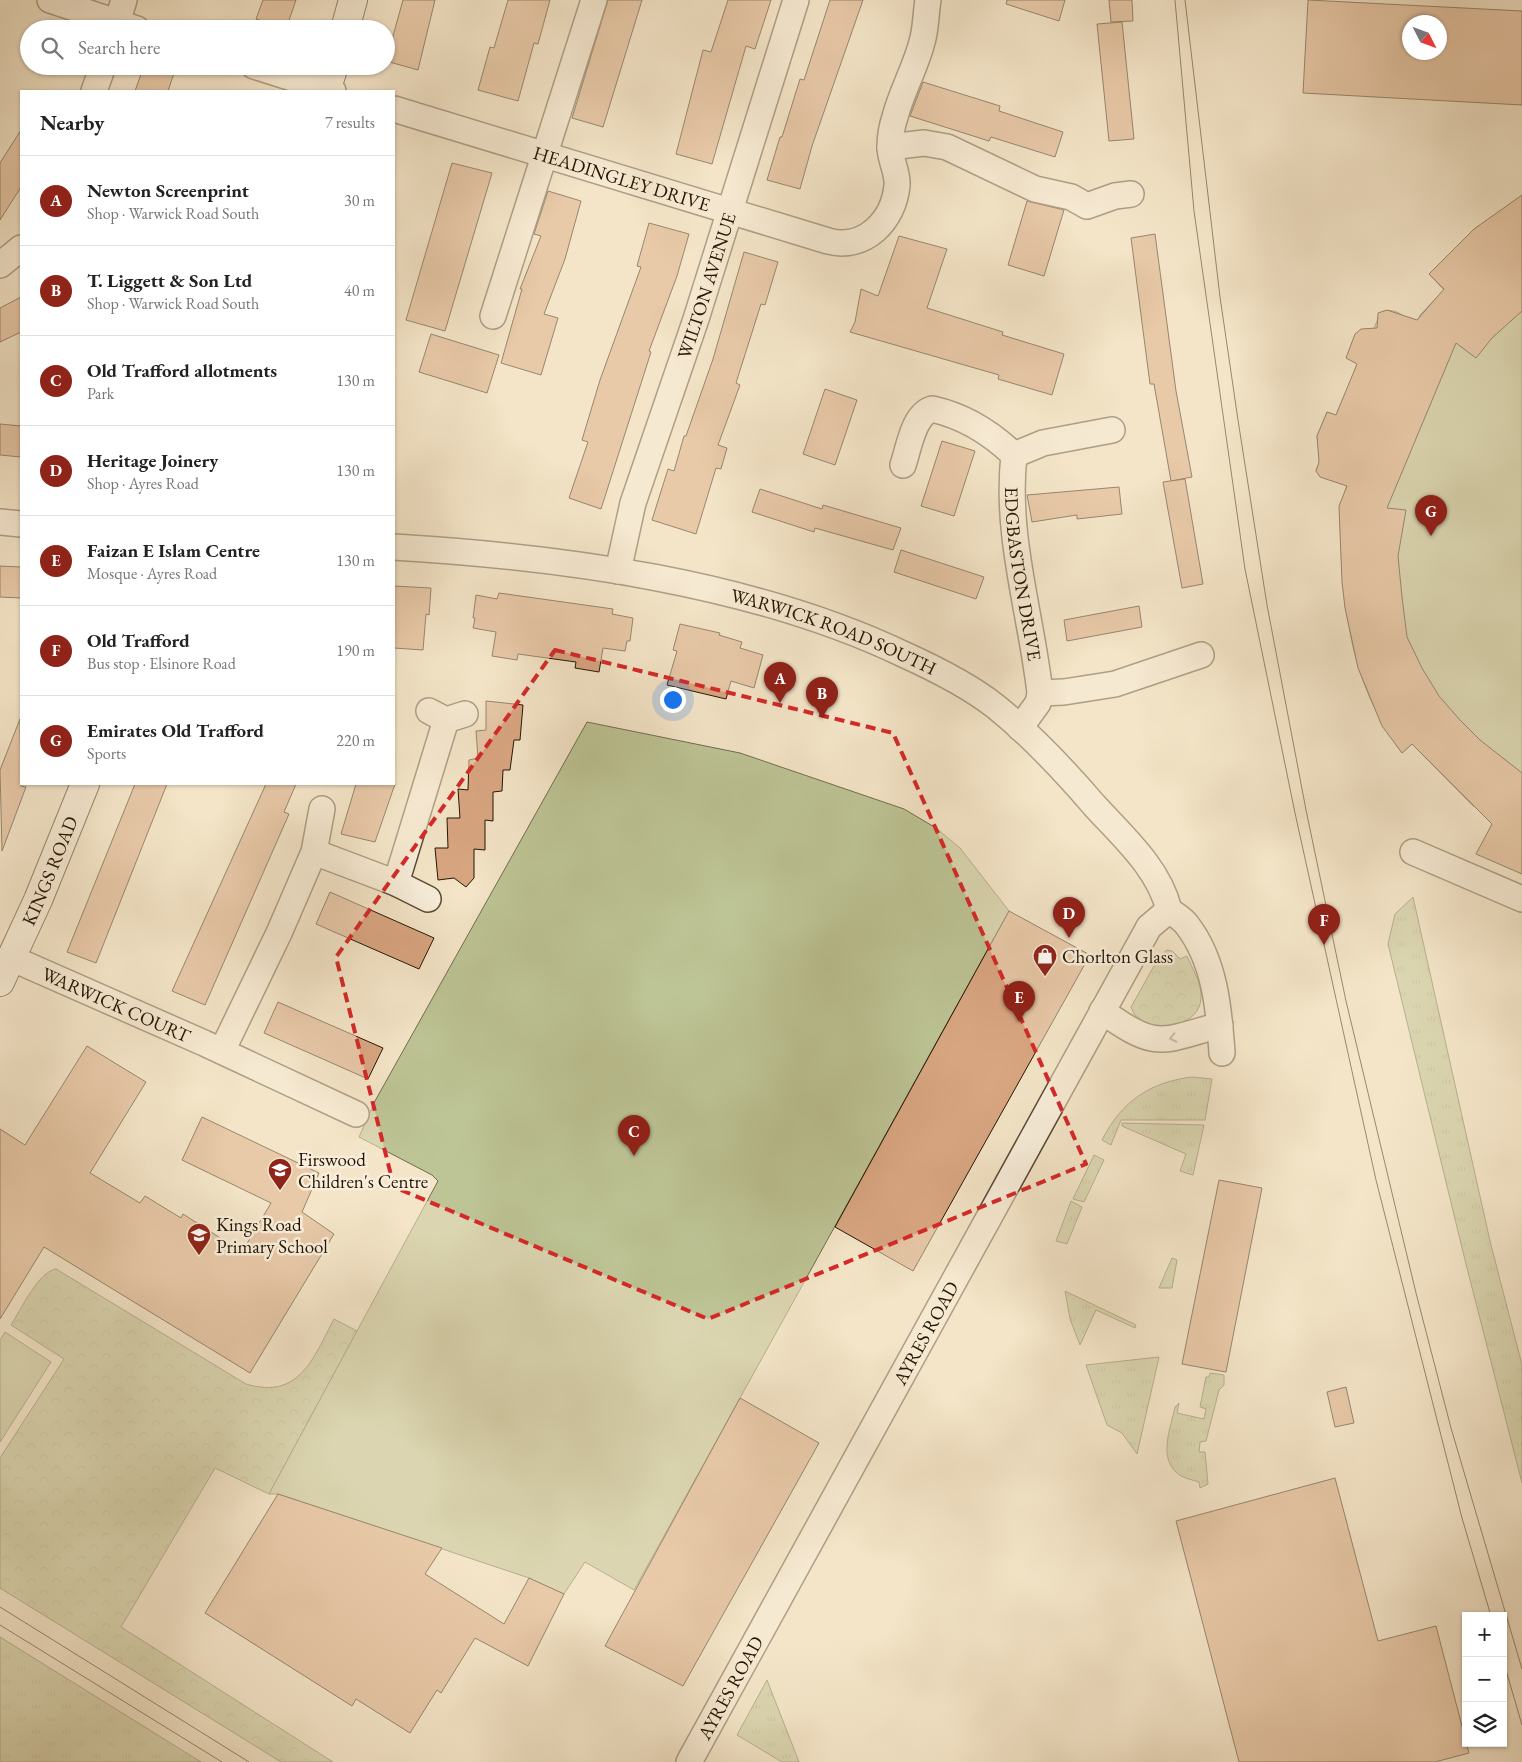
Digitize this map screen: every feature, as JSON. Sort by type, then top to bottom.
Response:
[{"type":"street","points":[[50,0],[123,20]]},
{"type":"street","points":[[347,20],[353,0]]},
{"type":"street","points":[[493,316],[594,0]]},
{"type":"street","name":"WILTON AVENUE","points":[[618,571],[633,503],[730,211],[796,0]]},
{"type":"street","name":"HEADINGLEY DRIVE","points":[[395,110],[840,244],[865,239],[877,230],[895,199],[897,183],[890,147],[895,118],[923,38],[928,0]]},
{"type":"street","points":[[94,90],[99,75]]},
{"type":"street","points":[[290,75],[330,85]]},
{"type":"street","points":[[890,147],[924,143],[947,147],[1035,189],[1071,198],[1087,206],[1115,196],[1131,194]]},
{"type":"street","points":[[0,265],[20,249]]},
{"type":"street","points":[[903,465],[918,420],[922,413],[932,409],[978,427],[992,435],[1014,455],[1043,443],[1112,430]]},
{"type":"street","name":"EDGBASTON DRIVE","points":[[1014,455],[1012,477],[1014,540],[1040,693]]},
{"type":"street","points":[[0,522],[20,524]]},
{"type":"street","name":"WARWICK ROAD SOUTH","points":[[395,547],[530,558],[660,578],[822,621],[882,644],[961,684],[994,706],[1020,728],[1072,779],[1152,870],[1164,891],[1169,910]]},
{"type":"street","points":[[1020,728],[1038,703],[1040,693],[1064,692],[1115,684],[1201,654]]},
{"type":"street","points":[[396,883],[447,715]]},
{"type":"street","name":"KINGS ROAD","points":[[6,970],[38,900],[85,785]]},
{"type":"street","points":[[222,1051],[279,933],[314,852],[322,809]]},
{"type":"street","points":[[314,852],[396,883],[428,899]]},
{"type":"street","points":[[1413,852],[1522,898]]},
{"type":"street","points":[[1169,910],[1186,923],[1209,967],[1216,997],[1222,1053]]},
{"type":"street","name":"AYRES ROAD","points":[[689,1762],[1149,927],[1169,910]]},
{"type":"street","name":"WARWICK COURT","points":[[6,970],[222,1051],[356,1114]]},
{"type":"street","points":[[1102,1011],[1133,1033],[1158,1040],[1171,1040],[1220,1025]]},
{"type":"highlighted area","points":[[555,650],[893,733],[1086,1164],[708,1319],[394,1187],[336,957]]},
{"type":"green space","points":[[1522,197],[1522,874],[1489,831],[1518,771],[1510,765],[1474,807],[1412,744],[1402,753],[1384,726],[1370,699],[1352,643],[1341,555],[1340,523],[1350,524],[1354,491],[1345,491],[1349,479],[1321,477],[1316,470],[1320,461],[1317,436],[1327,412],[1336,415],[1381,312],[1391,311],[1400,314],[1408,320],[1414,329],[1420,315],[1444,290],[1429,274],[1474,229]]},
{"type":"green space","points":[[587,722],[740,753],[904,809],[936,828],[960,848],[1009,911],[634,1590],[585,1562],[564,1594],[529,1578],[278,1494],[269,1494],[438,1181],[432,1175],[359,1137],[375,1101]]},
{"type":"green space","points":[[1413,897],[1490,1241],[1522,1365],[1522,1483],[1465,1260],[1388,944],[1395,914]]},
{"type":"green space","points":[[1167,950],[1172,951],[1180,959],[1187,956],[1199,984],[1201,993],[1200,1003],[1197,1011],[1184,1021],[1167,1026],[1149,1026],[1134,1014],[1131,1007],[1159,957]]},
{"type":"green space","points":[[1192,1077],[1212,1079],[1205,1120],[1121,1120],[1111,1145],[1102,1140],[1118,1115],[1138,1096],[1163,1084]]},
{"type":"green space","points":[[1122,1123],[1204,1125],[1193,1175],[1180,1171],[1186,1154],[1122,1126]]},
{"type":"green space","points":[[1094,1155],[1104,1160],[1084,1202],[1073,1199]]},
{"type":"green space","points":[[1071,1201],[1082,1207],[1067,1244],[1056,1241]]},
{"type":"green space","points":[[1172,1258],[1177,1260],[1172,1288],[1159,1288]]},
{"type":"green space","points":[[56,1269],[246,1384],[264,1387],[280,1386],[292,1381],[311,1361],[334,1319],[357,1331],[269,1494],[215,1468],[121,1627],[333,1762],[281,1762],[0,1588],[0,1458],[64,1359],[11,1325],[36,1284],[49,1272]]},
{"type":"green space","points":[[1065,1291],[1136,1325],[1135,1328],[1096,1310],[1080,1345],[1070,1319]]},
{"type":"green space","points":[[5,1332],[51,1362],[0,1442],[0,1340]]},
{"type":"green space","points":[[1159,1357],[1137,1454],[1122,1433],[1107,1425],[1086,1365]]},
{"type":"green space","points":[[1210,1373],[1224,1375],[1224,1385],[1219,1390],[1206,1441],[1200,1442],[1199,1452],[1205,1452],[1208,1484],[1200,1488],[1199,1482],[1182,1476],[1171,1466],[1168,1459],[1167,1442],[1175,1407],[1179,1403],[1177,1413],[1204,1419],[1206,1409],[1200,1407],[1206,1377],[1209,1377]]},
{"type":"green space","points":[[0,1637],[201,1762],[0,1762]]},
{"type":"green space","points":[[767,1680],[799,1762],[782,1762],[737,1735]]},
{"type":"building","points":[[263,0],[296,0],[289,20],[256,19]]},
{"type":"building","points":[[403,0],[435,0],[418,70],[395,64],[395,29]]},
{"type":"building","points":[[508,0],[550,0],[538,44],[534,43],[518,101],[478,90],[490,47],[494,48]]},
{"type":"building","points":[[608,0],[642,0],[603,127],[572,118]]},
{"type":"building","points":[[728,0],[771,0],[755,49],[746,46],[712,164],[676,154],[703,50],[711,52]]},
{"type":"building","points":[[830,0],[863,0],[812,146],[800,189],[767,180],[800,79],[804,80]]},
{"type":"building","points":[[1007,0],[1065,0],[1059,21],[1006,4]]},
{"type":"building","points":[[1109,0],[1132,0],[1133,21],[1111,22]]},
{"type":"building","points":[[1308,0],[1522,11],[1522,105],[1303,93]]},
{"type":"building","points":[[1122,22],[1134,139],[1109,141],[1097,24]]},
{"type":"building","points":[[141,75],[173,75],[168,90],[135,90]]},
{"type":"building","points":[[923,82],[1000,106],[999,111],[1063,132],[1055,157],[991,137],[989,141],[910,116]]},
{"type":"building","points":[[20,132],[20,189],[0,220],[0,163]]},
{"type":"building","points":[[452,163],[492,173],[445,331],[406,320]]},
{"type":"building","points":[[548,191],[581,201],[565,259],[544,314],[558,318],[541,375],[501,363],[522,289],[520,289],[541,236],[534,234]]},
{"type":"building","points":[[1522,195],[1522,311],[1492,338],[1476,358],[1456,343],[1387,508],[1406,510],[1398,556],[1402,597],[1407,637],[1422,668],[1439,696],[1460,720],[1480,740],[1522,773],[1522,874],[1476,854],[1492,824],[1412,744],[1402,753],[1382,726],[1358,668],[1345,608],[1339,506],[1347,486],[1320,477],[1316,471],[1319,462],[1317,436],[1327,412],[1336,415],[1357,364],[1346,358],[1355,334],[1361,329],[1377,328],[1378,313],[1387,310],[1417,320],[1444,289],[1429,274],[1474,229]]},
{"type":"building","points":[[1027,201],[1064,210],[1044,276],[1008,265]]},
{"type":"building","points":[[649,223],[689,234],[677,276],[649,351],[651,352],[601,509],[569,498],[588,442],[582,440],[600,380],[641,267],[637,266]]},
{"type":"building","points":[[1155,234],[1176,391],[1192,477],[1171,481],[1154,384],[1150,384],[1131,238]]},
{"type":"building","points":[[899,236],[947,249],[927,308],[1003,332],[1002,335],[1064,354],[1052,395],[998,379],[999,375],[850,332],[855,322],[861,289],[878,296]]},
{"type":"building","points":[[744,252],[778,262],[765,305],[761,304],[736,383],[740,385],[718,445],[727,448],[721,469],[716,468],[696,534],[652,520],[668,469],[674,471],[684,436],[686,436],[713,359]]},
{"type":"building","points":[[20,298],[20,332],[0,342],[0,308]]},
{"type":"building","points":[[431,334],[499,355],[487,393],[419,372]]},
{"type":"building","points":[[825,389],[857,400],[835,465],[803,454]]},
{"type":"building","points":[[0,424],[20,426],[20,457],[0,455]]},
{"type":"building","points":[[942,441],[975,451],[954,516],[921,506]]},
{"type":"building","points":[[1185,479],[1203,584],[1182,588],[1163,482]]},
{"type":"building","points":[[1119,487],[1122,514],[1077,519],[1077,515],[1032,522],[1027,495]]},
{"type":"building","points":[[760,489],[822,509],[823,505],[901,528],[893,550],[815,528],[814,532],[752,512]]},
{"type":"building","points":[[901,550],[984,577],[976,599],[894,572]]},
{"type":"building","points":[[0,566],[20,567],[20,598],[0,597]]},
{"type":"building","points":[[395,586],[431,588],[429,615],[426,614],[423,650],[395,648]]},
{"type":"building","points":[[499,593],[613,609],[612,614],[633,618],[630,641],[627,641],[625,651],[603,648],[599,672],[575,668],[576,662],[518,654],[517,660],[492,656],[496,632],[473,628],[475,618],[473,618],[476,595],[497,599]]},
{"type":"building","points":[[1139,606],[1142,627],[1067,641],[1064,620]]},
{"type":"building","points":[[680,624],[720,633],[719,635],[742,642],[740,648],[763,655],[754,688],[731,681],[726,699],[667,685],[677,651],[673,650]]},
{"type":"building","points":[[486,701],[523,705],[520,740],[514,740],[510,770],[503,770],[502,791],[493,792],[493,821],[485,820],[485,850],[474,849],[474,878],[466,887],[454,878],[438,880],[435,848],[448,848],[447,818],[460,818],[458,789],[468,790],[469,760],[478,758],[476,731],[486,730]]},
{"type":"building","points":[[20,719],[20,785],[26,787],[2,851],[0,770]]},
{"type":"building","points":[[135,785],[167,785],[96,963],[67,952]]},
{"type":"building","points":[[266,785],[296,785],[284,812],[289,814],[205,1005],[172,991]]},
{"type":"building","points":[[356,785],[395,785],[375,842],[341,834]]},
{"type":"building","points":[[330,892],[434,938],[419,969],[316,924]]},
{"type":"building","points":[[1009,911],[1090,955],[913,1271],[835,1227]]},
{"type":"building","points":[[278,1002],[383,1048],[368,1079],[264,1033]]},
{"type":"building","points":[[87,1046],[146,1082],[90,1173],[140,1203],[145,1196],[181,1218],[183,1214],[242,1252],[271,1203],[182,1160],[202,1117],[319,1173],[302,1212],[334,1234],[250,1373],[44,1247],[0,1319],[0,1129],[25,1145]]},
{"type":"building","points":[[1219,1180],[1262,1188],[1226,1372],[1182,1364]]},
{"type":"building","points":[[1346,1387],[1354,1423],[1335,1427],[1327,1392]]},
{"type":"building","points":[[740,1398],[819,1443],[683,1686],[605,1646]]},
{"type":"building","points":[[1335,1478],[1378,1641],[1436,1626],[1462,1726],[1462,1747],[1467,1747],[1469,1753],[1435,1762],[1239,1762],[1176,1521]]},
{"type":"building","points":[[278,1494],[442,1548],[425,1574],[504,1624],[529,1578],[564,1594],[528,1666],[475,1638],[441,1693],[437,1690],[410,1733],[356,1699],[352,1706],[205,1613]]},
{"type":"tram line","points":[[1175,0],[1194,211],[1245,569],[1295,813],[1376,1180],[1462,1518],[1490,1612]]},
{"type":"tram line","points":[[1185,0],[1220,297],[1238,420],[1267,605],[1306,810],[1346,1001],[1416,1293],[1451,1428],[1522,1669]]},
{"type":"tram line","points":[[0,1607],[249,1762]]},
{"type":"tram line","points":[[0,1625],[222,1762]]},
{"type":"tram line","points":[[1507,1674],[1522,1725]]},
{"type":"place","name":"Emirates Old Trafford","points":[[1431,536]]},
{"type":"place","name":"Newton Screenprint","points":[[780,703]]},
{"type":"place","name":"T. Liggett & Son Ltd","points":[[822,718]]},
{"type":"place","name":"Heritage Joinery","points":[[1069,938]]},
{"type":"place","name":"Old Trafford","points":[[1324,945]]},
{"type":"place","name":"Chorlton Glass","points":[[1045,977]]},
{"type":"place","name":"Faizan E Islam Centre","points":[[1019,1022]]},
{"type":"place","name":"Old Trafford allotments","points":[[634,1156]]},
{"type":"place","name":"Firswood Children's Centre","points":[[280,1191]]},
{"type":"place","name":"Kings Road Primary School","points":[[199,1256]]}]
